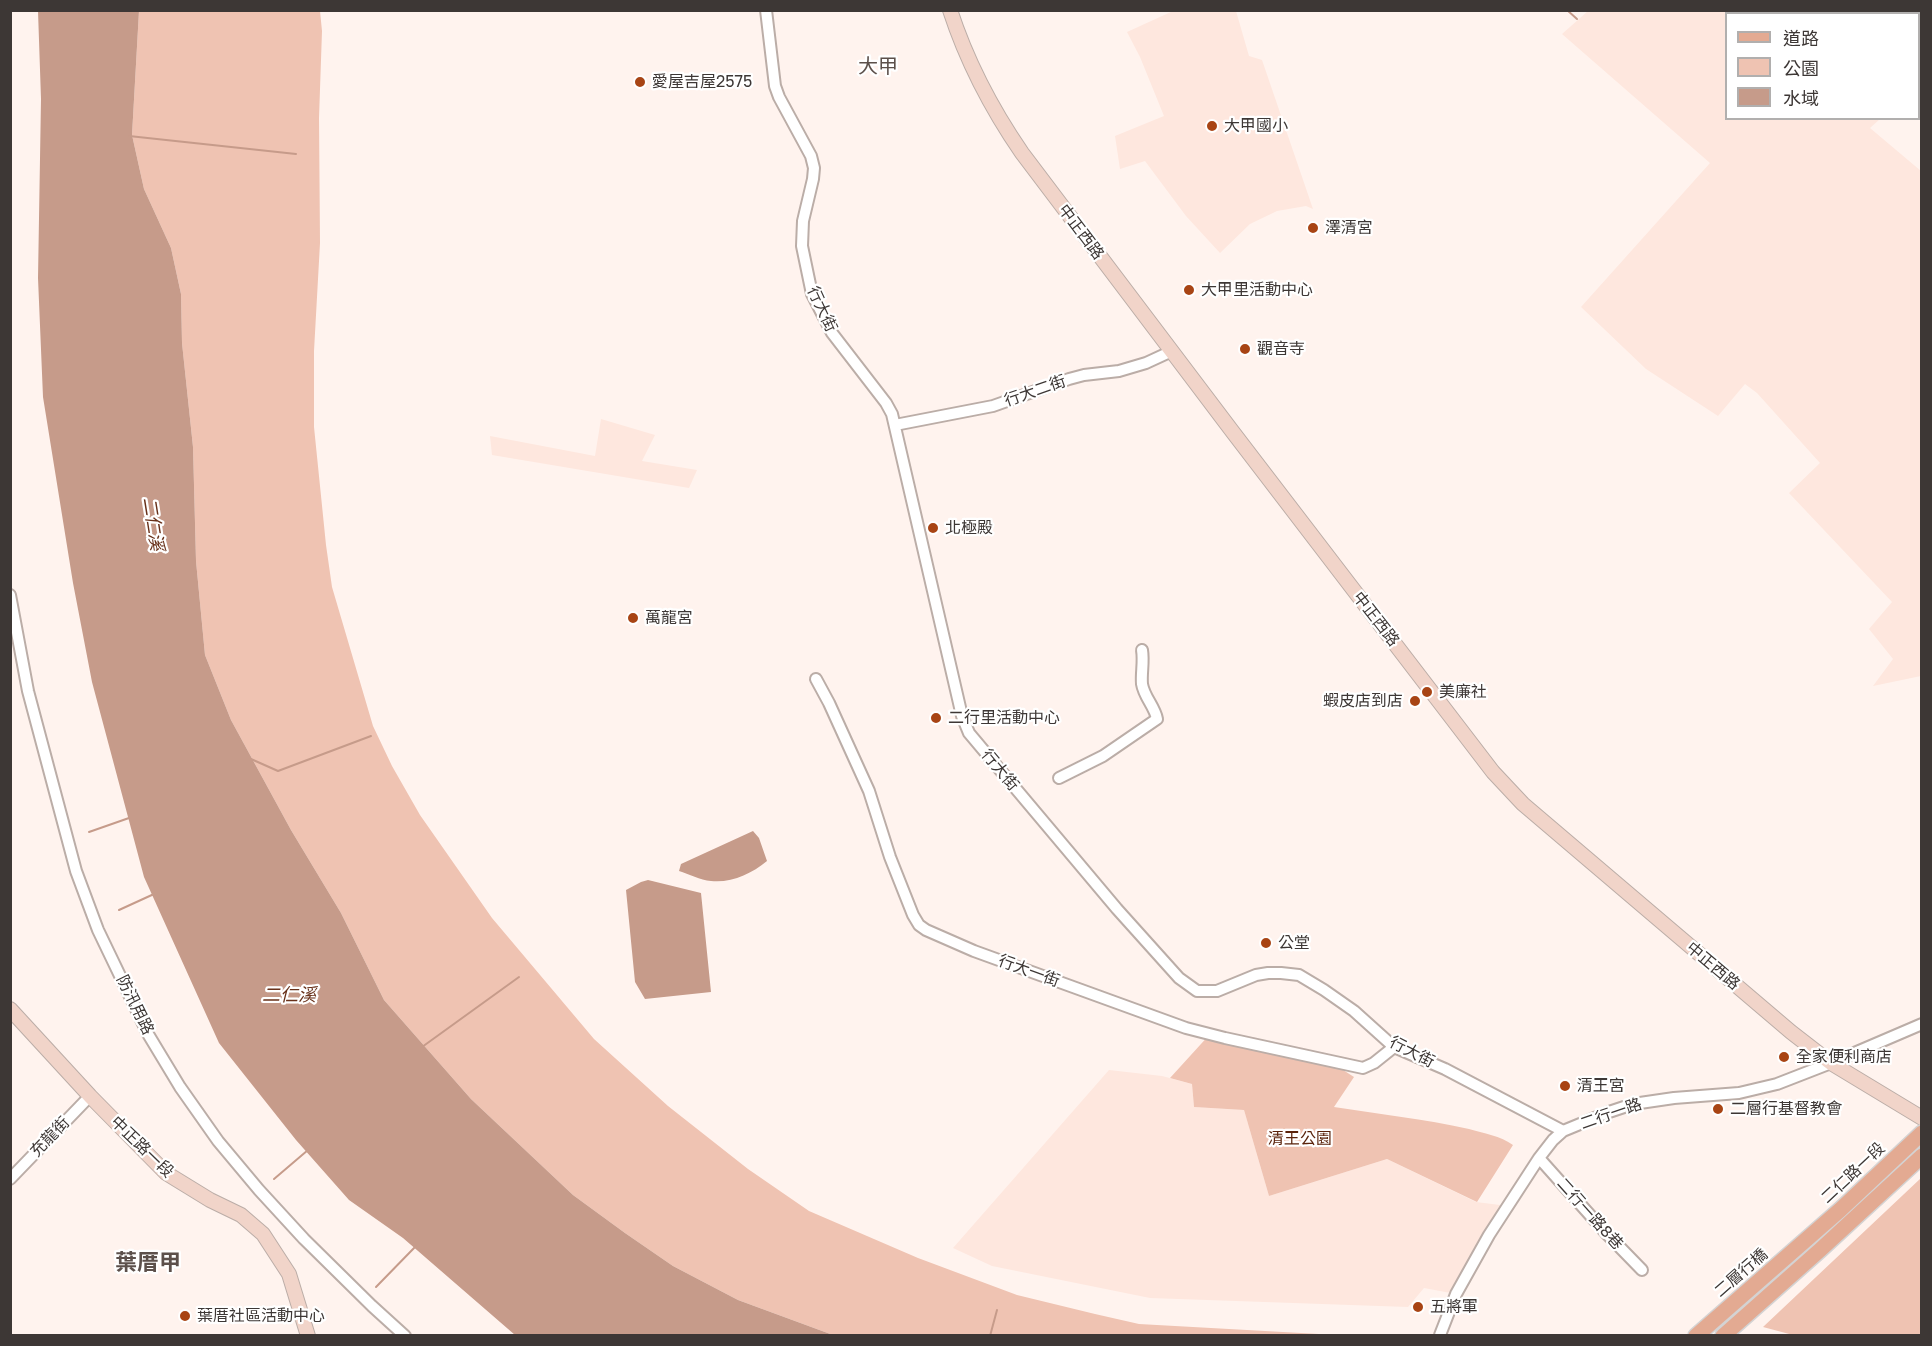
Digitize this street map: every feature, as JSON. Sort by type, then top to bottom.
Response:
[{"type":"main road","name":"二仁路一段","points":[[1809,1238],[1922,1133]]},
{"type":"main road","name":"二仁路一段","points":[[1723,1335],[1922,1156]]},
{"type":"main road","name":"二層行橋","points":[[1696,1335],[1809,1238]]},
{"type":"street","name":"行大街","points":[[766,10],[775,86],[779,98],[811,156],[814,168],[803,221],[802,246],[812,294],[832,333],[892,414],[962,716],[969,733],[1124,918],[1179,978],[1197,992],[1217,991],[1256,975],[1268,973],[1299,975],[1354,1011],[1394,1047],[1445,1069],[1563,1131]]},
{"type":"street","name":"中正西路","points":[[950,10],[973,70],[1005,128],[1053,196],[1480,755],[1510,790],[1523,804],[1638,903],[1782,1024],[1831,1063],[1922,1118]]},
{"type":"street","name":"行大二街","points":[[895,425],[993,406],[1069,379],[1119,371],[1146,363],[1172,351]]},
{"type":"street","name":"防汛用路","points":[[10,595],[28,692],[76,871],[98,930],[148,1034],[180,1087],[218,1141],[259,1190],[304,1239],[405,1335]]},
{"type":"street","points":[[1059,778],[1103,756],[1157,719],[1142,683],[1144,663],[1142,650]]},
{"type":"street","name":"行大一街","points":[[816,679],[868,791],[887,850],[913,915],[919,925],[926,930],[974,951],[1186,1028],[1224,1038],[1363,1068],[1374,1063],[1394,1047]]},
{"type":"street","name":"中正路一段","points":[[10,1009],[90,1096],[166,1173],[210,1200],[241,1215],[263,1234],[289,1274],[308,1335]]},
{"type":"street","name":"二行一路","points":[[1440,1335],[1456,1294],[1483,1245],[1539,1158],[1563,1131],[1633,1104],[1739,1093],[1777,1084],[1922,1024]]},
{"type":"street","name":"充龍街","points":[[10,1179],[90,1096]]},
{"type":"street","name":"二行一路8巷","points":[[1539,1158],[1642,1270]]},
{"type":"shaded area","points":[[1906,10],[1909,12],[1725,12],[1725,120],[1879,120],[1870,128],[1921,171],[1921,676],[1873,686],[1893,659],[1869,629],[1892,602],[1789,493],[1820,463],[1757,393],[1745,384],[1718,416],[1646,369],[1581,307],[1710,163],[1562,34],[1588,11]]},
{"type":"shaded area","name":"大甲國小","points":[[1173,11],[1236,11],[1249,56],[1262,60],[1313,209],[1306,206],[1277,211],[1250,224],[1220,253],[1186,216],[1145,161],[1120,169],[1115,136],[1164,116],[1140,57],[1127,32]]},
{"type":"shaded area","points":[[601,419],[655,435],[642,461],[697,470],[689,488],[492,455],[490,436],[595,456]]},
{"type":"shaded area","points":[[1109,1070],[1162,1076],[1192,1084],[1194,1107],[1244,1110],[1269,1196],[1387,1159],[1476,1202],[1508,1206],[1456,1294],[1424,1288],[1408,1307],[1150,1298],[992,1266],[953,1248]]},
{"type":"green space","points":[[139,11],[320,11],[322,31],[319,118],[320,243],[314,351],[314,427],[332,587],[373,726],[392,766],[420,815],[492,918],[594,1039],[668,1106],[748,1169],[809,1211],[918,1258],[1017,1295],[1139,1324],[1337,1335],[833,1335],[738,1300],[673,1266],[573,1195],[471,1099],[384,1000],[341,913],[291,830],[231,720],[205,655],[196,561],[193,447],[182,343],[181,294],[171,248],[144,189],[132,135]]},
{"type":"green space","name":"清王公園","points":[[1211,1033],[1329,1061],[1354,1077],[1334,1107],[1469,1129],[1497,1137],[1513,1145],[1477,1202],[1387,1159],[1269,1196],[1244,1110],[1194,1107],[1192,1084],[1170,1078]]},
{"type":"green space","points":[[1921,1178],[1921,1335],[1793,1335],[1763,1327]]},
{"type":"water","name":"二仁溪","points":[[38,11],[139,11],[132,135],[144,189],[171,248],[181,294],[182,343],[193,447],[196,561],[205,655],[231,720],[291,830],[341,913],[384,1000],[471,1099],[573,1195],[673,1266],[738,1300],[833,1335],[515,1335],[403,1238],[349,1200],[296,1140],[219,1043],[144,877],[92,682],[73,583],[43,397],[38,278],[41,99]]},
{"type":"water","points":[[753,831],[759,838],[767,861],[748,874],[726,881],[711,881],[679,871],[681,864]]},
{"type":"water","points":[[648,880],[701,893],[711,992],[645,999],[635,982],[626,890]]},
{"type":"waterway","points":[[1567,10],[1577,19]]},
{"type":"waterway","points":[[129,136],[296,154]]},
{"type":"waterway","points":[[251,759],[278,771],[371,736]]},
{"type":"waterway","points":[[89,832],[129,818]]},
{"type":"waterway","points":[[119,910],[154,894]]},
{"type":"waterway","points":[[422,1047],[519,977]]},
{"type":"waterway","points":[[274,1179],[308,1150]]},
{"type":"waterway","points":[[376,1287],[416,1246]]},
{"type":"waterway","points":[[990,1336],[997,1310]]},
{"type":"place","name":"愛屋吉屋2575","points":[[640,82]]},
{"type":"place","name":"大甲國小","points":[[1212,126]]},
{"type":"place","name":"澤清宮","points":[[1313,228]]},
{"type":"place","name":"大甲里活動中心","points":[[1189,290]]},
{"type":"place","name":"觀音寺","points":[[1245,349]]},
{"type":"place","name":"北極殿","points":[[933,528]]},
{"type":"place","name":"萬龍宮","points":[[633,618]]},
{"type":"place","name":"美廉社","points":[[1427,692]]},
{"type":"place","name":"蝦皮店到店","points":[[1415,701]]},
{"type":"place","name":"二行里活動中心","points":[[936,718]]},
{"type":"place","name":"公堂","points":[[1266,943]]},
{"type":"place","name":"全家便利商店","points":[[1784,1057]]},
{"type":"place","name":"清王宮","points":[[1565,1086]]},
{"type":"place","name":"二層行基督教會","points":[[1718,1109]]},
{"type":"place","name":"五將軍","points":[[1418,1307]]},
{"type":"place","name":"葉厝社區活動中心","points":[[185,1316]]},
{"type":"district","name":"大甲","points":[[878,67]]},
{"type":"district","name":"葉厝甲","points":[[148,1263]]}]
